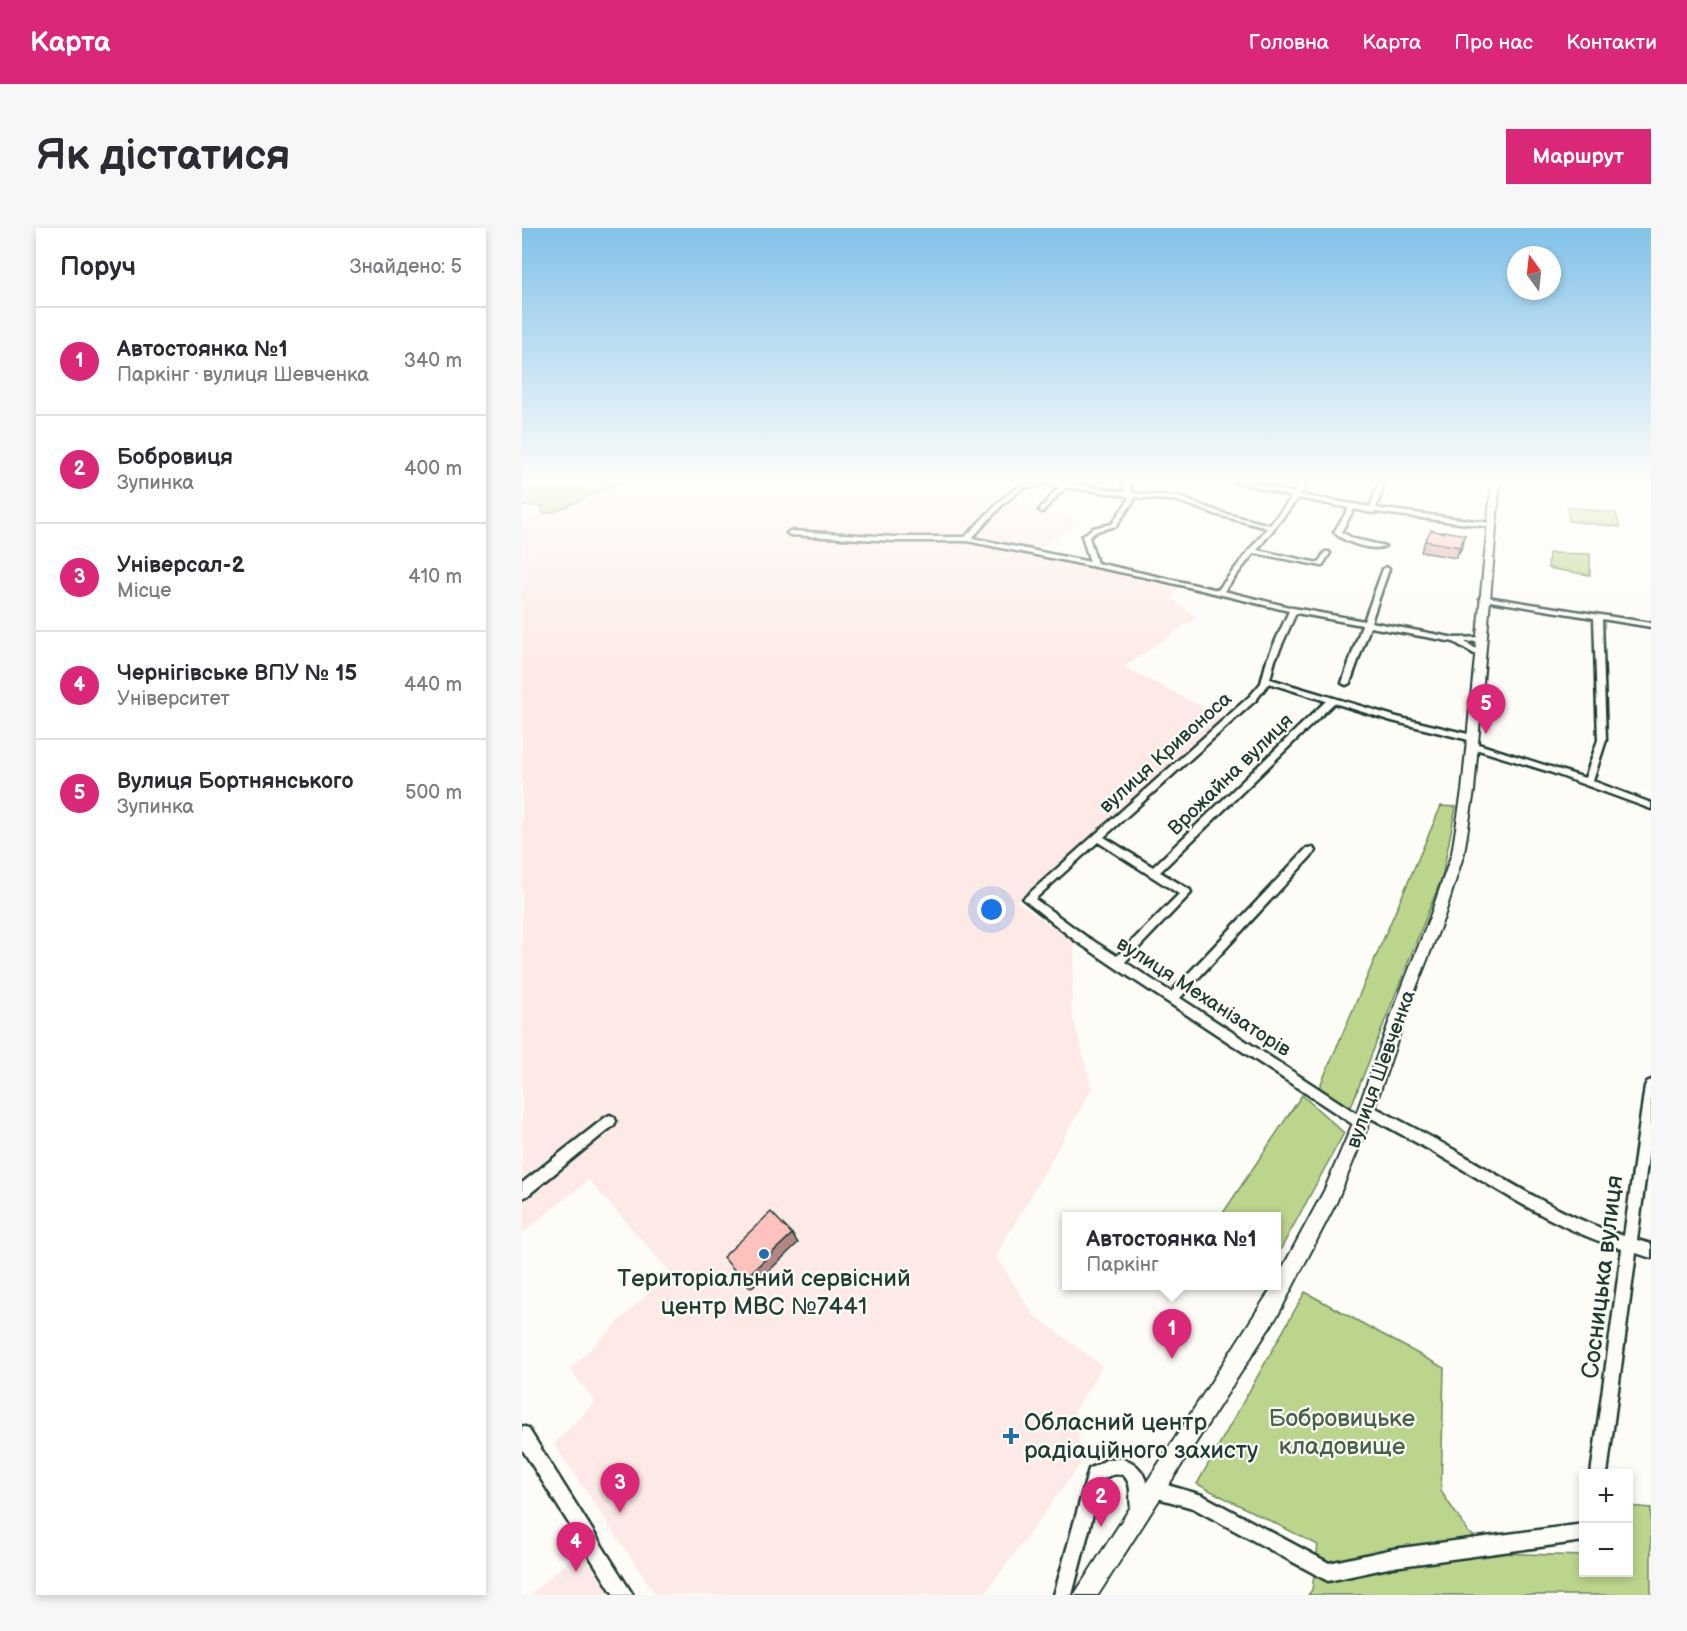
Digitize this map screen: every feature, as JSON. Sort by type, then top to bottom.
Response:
[{"type":"main road","name":"вулиця Шевченка","points":[[1281,1289],[1330,1197],[1364,1116],[1458,853],[1468,791],[1489,544]]},
{"type":"main road","name":"вулиця Шевченка","points":[[1085,1595],[1281,1290]]},
{"type":"street","points":[[990,544],[1293,609],[1480,646]]},
{"type":"street","points":[[1087,544],[1094,565]]},
{"type":"street","points":[[1220,592],[1258,544]]},
{"type":"street","points":[[1369,544],[1382,546]]},
{"type":"street","points":[[1252,551],[1318,568],[1327,553]]},
{"type":"street","points":[[1346,683],[1386,570]]},
{"type":"street","points":[[1484,598],[1651,625]]},
{"type":"street","name":"вулиця Кривоноса","points":[[1028,899],[1253,698],[1266,680],[1271,660],[1293,609]]},
{"type":"street","points":[[1588,783],[1602,740],[1598,616]]},
{"type":"street","points":[[1455,640],[1480,646]]},
{"type":"street","points":[[1266,680],[1472,741],[1651,806]]},
{"type":"street","name":"Врожайна вулиця","points":[[1153,873],[1331,701]]},
{"type":"street","points":[[1097,837],[1186,893],[1117,963]]},
{"type":"street","points":[[1172,999],[1310,851]]},
{"type":"street","name":"вулиця Механізаторів","points":[[1028,899],[1117,963],[1172,999],[1364,1116],[1444,1151],[1544,1210],[1601,1236],[1651,1251]]},
{"type":"street","name":"Сосницька вулиця","points":[[1600,1469],[1651,1086]]},
{"type":"street","points":[[522,1191],[610,1121]]},
{"type":"street","points":[[522,1434],[624,1595]]},
{"type":"street","points":[[1063,1595],[1095,1475],[1114,1465],[1132,1471],[1138,1481],[1139,1512]]},
{"type":"street","points":[[1154,1489],[1196,1501],[1328,1572],[1393,1558],[1579,1533]]},
{"type":"shaded area","points":[[522,544],[1046,544],[1042,547],[1042,558],[1178,588],[1172,599],[1197,617],[1124,667],[1224,718],[1017,901],[1075,943],[1071,1009],[1092,1089],[996,1256],[1033,1314],[1102,1366],[1075,1411],[1082,1462],[984,1595],[656,1595],[554,1444],[595,1402],[570,1369],[670,1272],[589,1180],[522,1233],[522,555],[536,553],[522,554]]},
{"type":"shaded area","points":[[581,1549],[611,1595],[530,1595]]},
{"type":"green space","points":[[1549,553],[1590,554],[1590,575],[1548,568]]},
{"type":"green space","points":[[1441,806],[1456,807],[1442,877],[1350,1109],[1319,1088]]},
{"type":"green space","points":[[1302,1095],[1344,1133],[1281,1249],[1281,1212],[1224,1212]]},
{"type":"green space","name":"Бобровицьке кладовище","points":[[1305,1292],[1444,1368],[1441,1491],[1468,1532],[1499,1553],[1579,1556],[1579,1577],[1633,1577],[1633,1506],[1651,1508],[1651,1595],[1308,1595],[1312,1590],[1318,1545],[1197,1484]]},
{"type":"building","points":[[1441,544],[1461,544],[1460,547]]},
{"type":"building","name":"Територіальний сервісний центр МВС №7441","points":[[771,1212],[792,1234],[743,1280],[723,1257]]},
{"type":"place","name":"Вулиця Бортнянського","points":[[1486,734]]},
{"type":"place","name":"Територіальний сервісний центр МВС №7441","points":[[764,1254]]},
{"type":"place","name":"Автостоянка №1","points":[[1172,1359]]},
{"type":"place","name":"Обласний центр радіаційного захисту","points":[[1011,1436]]},
{"type":"place","name":"Універсал-2","points":[[620,1513]]},
{"type":"place","name":"Бобровиця","points":[[1101,1527]]},
{"type":"place","name":"Чернігівське ВПУ № 15","points":[[576,1572]]}]
